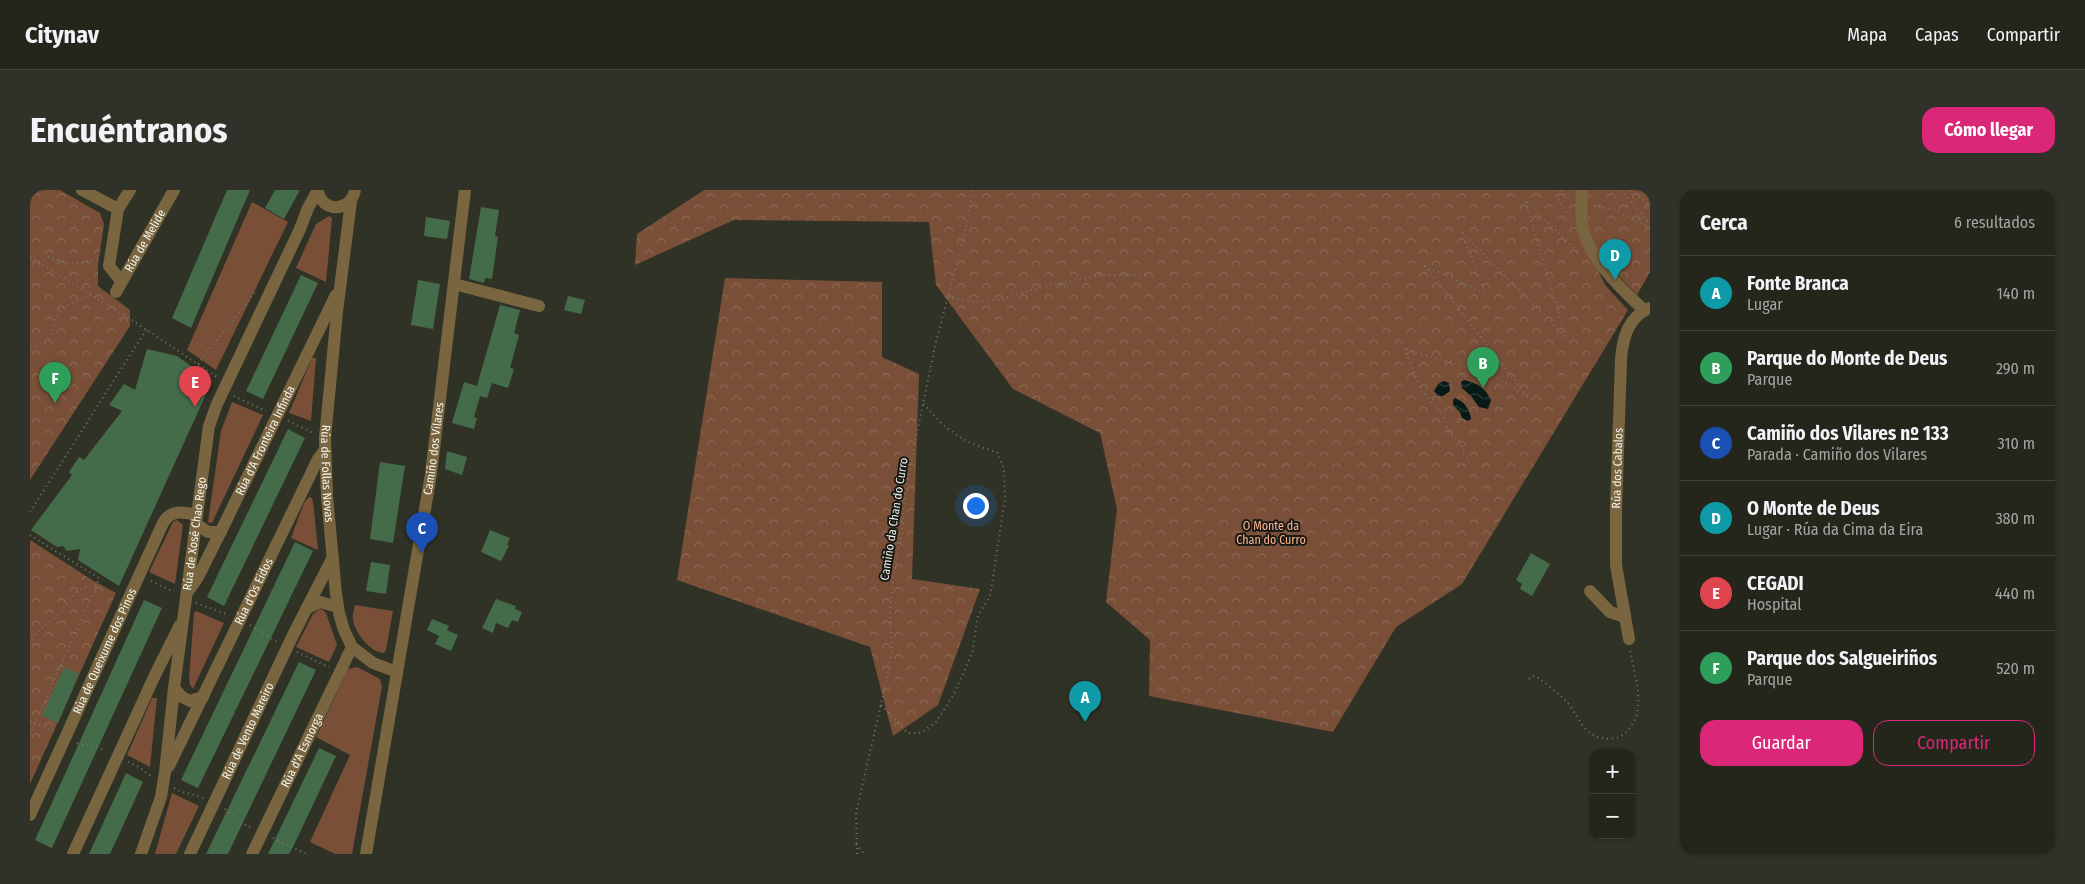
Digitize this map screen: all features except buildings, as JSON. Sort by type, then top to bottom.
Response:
[{"type":"street","points":[[82,190],[118,209],[130,190]]},
{"type":"street","name":"Rúa de Melide","points":[[118,209],[109,266],[118,287],[174,190]]},
{"type":"street","points":[[318,190],[322,201],[334,208]]},
{"type":"street","name":"Rúa de Xosé Chao Rego","points":[[141,854],[161,797],[160,776],[174,693],[210,421],[318,190]]},
{"type":"street","name":"Camiño dos Vilares","points":[[366,854],[431,474],[465,190]]},
{"type":"street","points":[[1582,190],[1583,229],[1589,246],[1615,280],[1647,309]]},
{"type":"street","name":"Rúa de Xosé Chao Rego","points":[[300,230],[315,214],[323,209],[342,208],[353,196]]},
{"type":"street","name":"Rúa de Follas Novas","points":[[352,647],[344,630],[338,607],[327,496],[325,450],[340,285],[353,196]]},
{"type":"street","name":"Rúa de Follas Novas","points":[[334,208],[341,216],[345,246]]},
{"type":"street","points":[[454,284],[539,306]]},
{"type":"street","name":"Rúa d'A Fronteira Infinda","points":[[186,596],[221,532],[340,285]]},
{"type":"street","name":"Rúa dos Cabalos","points":[[1629,639],[1616,565],[1620,359],[1628,326],[1633,319],[1647,309]]},
{"type":"street","points":[[308,351],[320,350],[332,361]]},
{"type":"street","name":"Rúa d'Os Eidos","points":[[160,776],[203,697],[304,487],[318,459],[325,450]]},
{"type":"street","points":[[304,487],[317,488],[327,496]]},
{"type":"street","name":"Rúa de Queixume dos Pinos","points":[[30,814],[166,517],[174,512],[196,519]]},
{"type":"street","points":[[196,519],[208,532],[221,532]]},
{"type":"street","name":"Rúa de Vento Mareiro","points":[[190,854],[333,556]]},
{"type":"street","points":[[1590,591],[1610,612],[1625,617]]},
{"type":"street","points":[[307,608],[320,602],[338,607]]},
{"type":"street","points":[[73,854],[173,636],[183,621]]},
{"type":"street","points":[[352,647],[373,663],[397,672]]},
{"type":"street","name":"Rúa d'A Esmorga","points":[[252,854],[352,647]]},
{"type":"street","points":[[149,688],[162,687],[190,701],[203,697]]},
{"type":"path","points":[[30,192],[34,190]]},
{"type":"path","name":"Camiño da Chan do Curro","points":[[857,854],[856,813],[892,649],[890,614],[893,578],[902,532],[905,492],[935,346],[969,215],[971,190]]},
{"type":"path","points":[[1554,190],[1571,222]]},
{"type":"path","points":[[1561,190],[1572,201],[1612,209],[1650,226]]},
{"type":"path","points":[[1621,190],[1650,226]]},
{"type":"path","points":[[1630,190],[1650,206]]},
{"type":"path","points":[[1642,190],[1650,200]]},
{"type":"path","points":[[1469,463],[1458,440],[1449,433],[1443,415],[1421,390],[1404,348],[1490,373],[1529,398],[1425,266],[1485,293],[1461,231],[1564,336],[1525,200],[1580,254]]},
{"type":"path","points":[[30,257],[218,377]]},
{"type":"path","points":[[39,262],[48,257],[72,265],[79,265],[99,259]]},
{"type":"path","points":[[948,297],[972,302],[998,300],[1038,288],[1098,275],[1146,276]]},
{"type":"path","points":[[198,364],[255,291],[277,279]]},
{"type":"path","points":[[30,347],[48,340],[60,310],[85,300],[91,295]]},
{"type":"path","points":[[30,512],[146,330]]},
{"type":"path","points":[[232,394],[266,410]]},
{"type":"path","points":[[881,705],[895,722],[908,733],[922,732],[936,722],[953,696],[972,653],[978,615],[990,596],[1005,498],[1004,468],[997,452],[973,446],[954,434],[936,419],[924,402]]},
{"type":"path","points":[[282,418],[318,435]]},
{"type":"path","points":[[30,535],[99,578],[30,734]]},
{"type":"path","points":[[155,583],[230,615]]},
{"type":"path","points":[[30,642],[37,630],[56,617],[70,598],[88,586],[97,585]]},
{"type":"path","points":[[254,626],[278,643]]},
{"type":"path","points":[[1529,679],[1533,676],[1539,678],[1566,701],[1594,736],[1618,738],[1637,719],[1640,707],[1629,639]]},
{"type":"path","points":[[303,655],[328,666]]},
{"type":"path","points":[[30,720],[54,732]]},
{"type":"path","points":[[82,746],[96,747],[107,752]]},
{"type":"path","points":[[122,759],[160,776]]},
{"type":"path","points":[[172,788],[184,794],[192,793],[202,798]]},
{"type":"path","points":[[227,810],[242,823],[250,827]]},
{"type":"path","points":[[277,840],[306,854]]},
{"type":"path","points":[[856,844],[864,854]]},
{"type":"green space","points":[[30,190],[60,190],[100,213],[104,224],[98,265],[98,286],[130,310],[130,326],[30,480]]},
{"type":"green space","name":"O Monte da Chan do Curro","points":[[704,190],[1578,190],[1579,229],[1605,285],[1628,310],[1462,584],[1396,627],[1333,732],[1149,696],[1150,640],[1106,602],[1117,509],[1100,433],[1013,389],[936,285],[929,222],[734,220],[635,265],[637,234]]},
{"type":"green space","points":[[1586,190],[1650,190],[1650,272],[1637,295],[1604,260],[1587,232]]},
{"type":"green space","points":[[252,202],[288,222],[216,370],[187,350]]},
{"type":"green space","points":[[329,216],[332,218],[326,282],[296,268],[316,224]]},
{"type":"green space","points":[[725,278],[882,282],[882,357],[919,374],[912,579],[980,589],[938,705],[893,736],[870,647],[677,580]]},
{"type":"green space","points":[[312,358],[316,358],[311,421],[289,413]]},
{"type":"green space","points":[[232,402],[263,415],[212,523],[208,522],[221,431]]},
{"type":"green space","points":[[309,497],[313,501],[318,550],[291,538],[304,503]]},
{"type":"green space","points":[[177,520],[183,525],[175,584],[149,572],[173,522]]},
{"type":"green space","points":[[30,540],[92,580],[116,593],[30,784]]},
{"type":"green space","points":[[355,605],[393,611],[384,653],[374,650],[360,636],[354,625],[353,614]]},
{"type":"green space","points":[[320,609],[326,613],[337,645],[329,662],[296,647],[313,614]]},
{"type":"green space","points":[[196,611],[224,623],[193,689],[189,679],[194,613]]},
{"type":"green space","points":[[357,667],[380,679],[382,687],[352,854],[335,854],[310,842],[350,755],[316,737],[348,669]]},
{"type":"green space","points":[[152,698],[157,698],[150,767],[127,755]]},
{"type":"green space","points":[[172,793],[199,806],[176,854],[155,854]]},
{"type":"water","points":[[1464,380],[1477,384],[1486,392],[1491,400],[1488,409],[1479,407],[1462,388],[1461,382]]},
{"type":"water","points":[[1444,381],[1449,383],[1450,391],[1443,396],[1438,396],[1434,391],[1439,383]]},
{"type":"water","points":[[1455,398],[1461,401],[1468,409],[1471,419],[1468,421],[1462,418],[1460,412],[1453,405]]},
{"type":"place","name":"O Monte de Deus","points":[[1615,280]]},
{"type":"place","name":"Parque do Monte de Deus","points":[[1483,388]]},
{"type":"place","name":"Parque dos Salgueiriños","points":[[55,403]]},
{"type":"place","name":"CEGADI","points":[[195,407]]},
{"type":"place","name":"Camiño dos Vilares nº 133","points":[[422,553]]},
{"type":"place","name":"Fonte Branca","points":[[1085,722]]}]
